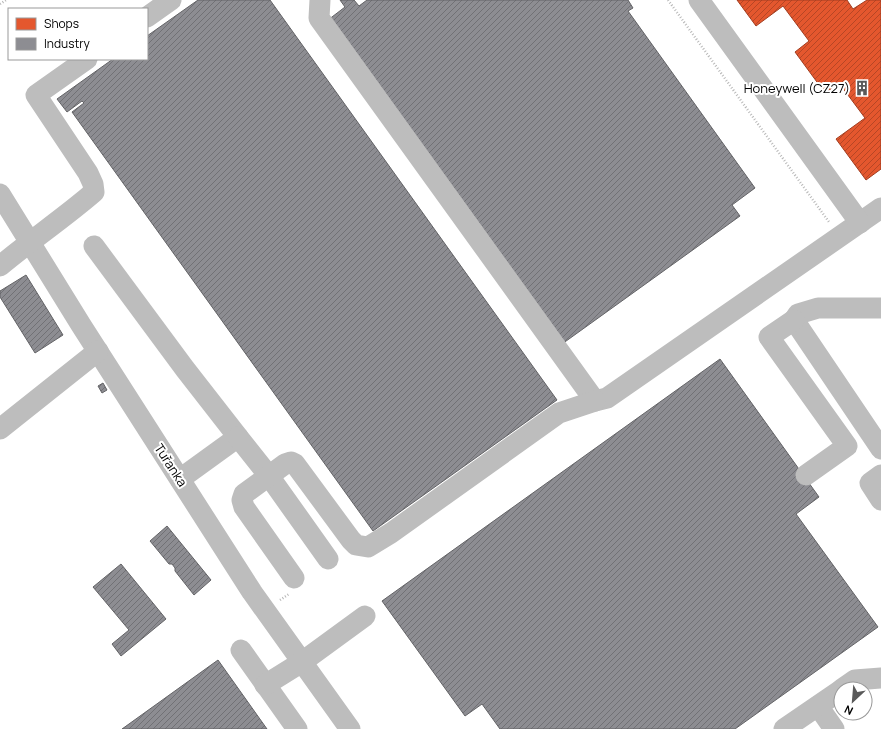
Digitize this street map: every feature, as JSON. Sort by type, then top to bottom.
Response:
[{"type":"street","points":[[148,16],[171,0]]},
{"type":"street","points":[[320,0],[319,18],[595,401]]},
{"type":"street","points":[[699,0],[860,223]]},
{"type":"street","points":[[0,266],[29,242],[71,212],[94,192],[93,184],[88,173],[36,94],[86,60]]},
{"type":"street","name":"Tuřanka","points":[[0,194],[252,592],[350,729]]},
{"type":"street","points":[[294,578],[244,507],[242,500],[244,494],[284,464],[291,462],[295,464],[351,540],[356,545],[368,547],[386,537],[560,413],[607,398],[881,208]]},
{"type":"street","points":[[94,246],[185,369],[269,476],[328,560]]},
{"type":"street","points":[[806,475],[847,446],[769,337],[794,320],[798,314],[818,308],[881,308]]},
{"type":"street","points":[[794,320],[881,449]]},
{"type":"street","points":[[0,429],[98,351]]},
{"type":"street","points":[[180,479],[238,437]]},
{"type":"street","points":[[881,475],[870,483],[881,500]]},
{"type":"street","points":[[265,685],[302,662],[365,616]]},
{"type":"street","points":[[241,650],[297,729]]},
{"type":"street","points":[[854,681],[880,674]]},
{"type":"street","points":[[784,729],[833,695]]},
{"type":"street","points":[[818,706],[834,729]]},
{"type":"path","points":[[0,4],[6,0]]},
{"type":"path","points":[[668,0],[839,237]]},
{"type":"building: Shops","name":"Honeywell (CZ27)","points":[[737,0],[847,0],[853,9],[867,0],[881,0],[881,169],[866,180],[836,139],[865,118],[839,83],[825,93],[795,52],[809,41],[783,6],[756,26]]},
{"type":"building: Industry","points":[[198,0],[270,0],[557,400],[373,531],[72,112],[84,103],[82,101],[67,112],[57,99],[112,60],[148,60],[148,35]]},
{"type":"building: Industry","points":[[340,0],[354,0],[359,6],[367,0],[628,0],[633,8],[628,11],[755,188],[732,205],[740,216],[562,344],[328,20],[345,7]]},
{"type":"building: Industry","points":[[26,275],[63,335],[35,353],[0,297],[0,291]]},
{"type":"building: Industry","points":[[720,359],[819,497],[796,514],[878,627],[735,729],[500,729],[482,704],[465,716],[382,601]]},
{"type":"building: Industry","points":[[103,383],[107,390],[102,393],[98,386]]},
{"type":"building: Industry","points":[[167,526],[211,580],[194,595],[175,571],[172,564],[169,564],[150,541]]},
{"type":"building: Industry","points":[[121,564],[166,619],[121,656],[112,644],[129,630],[93,587]]},
{"type":"building: Industry","points":[[218,660],[267,729],[122,729]]},
{"type":"place","name":"Honeywell (CZ27)","points":[[862,88]]}]
